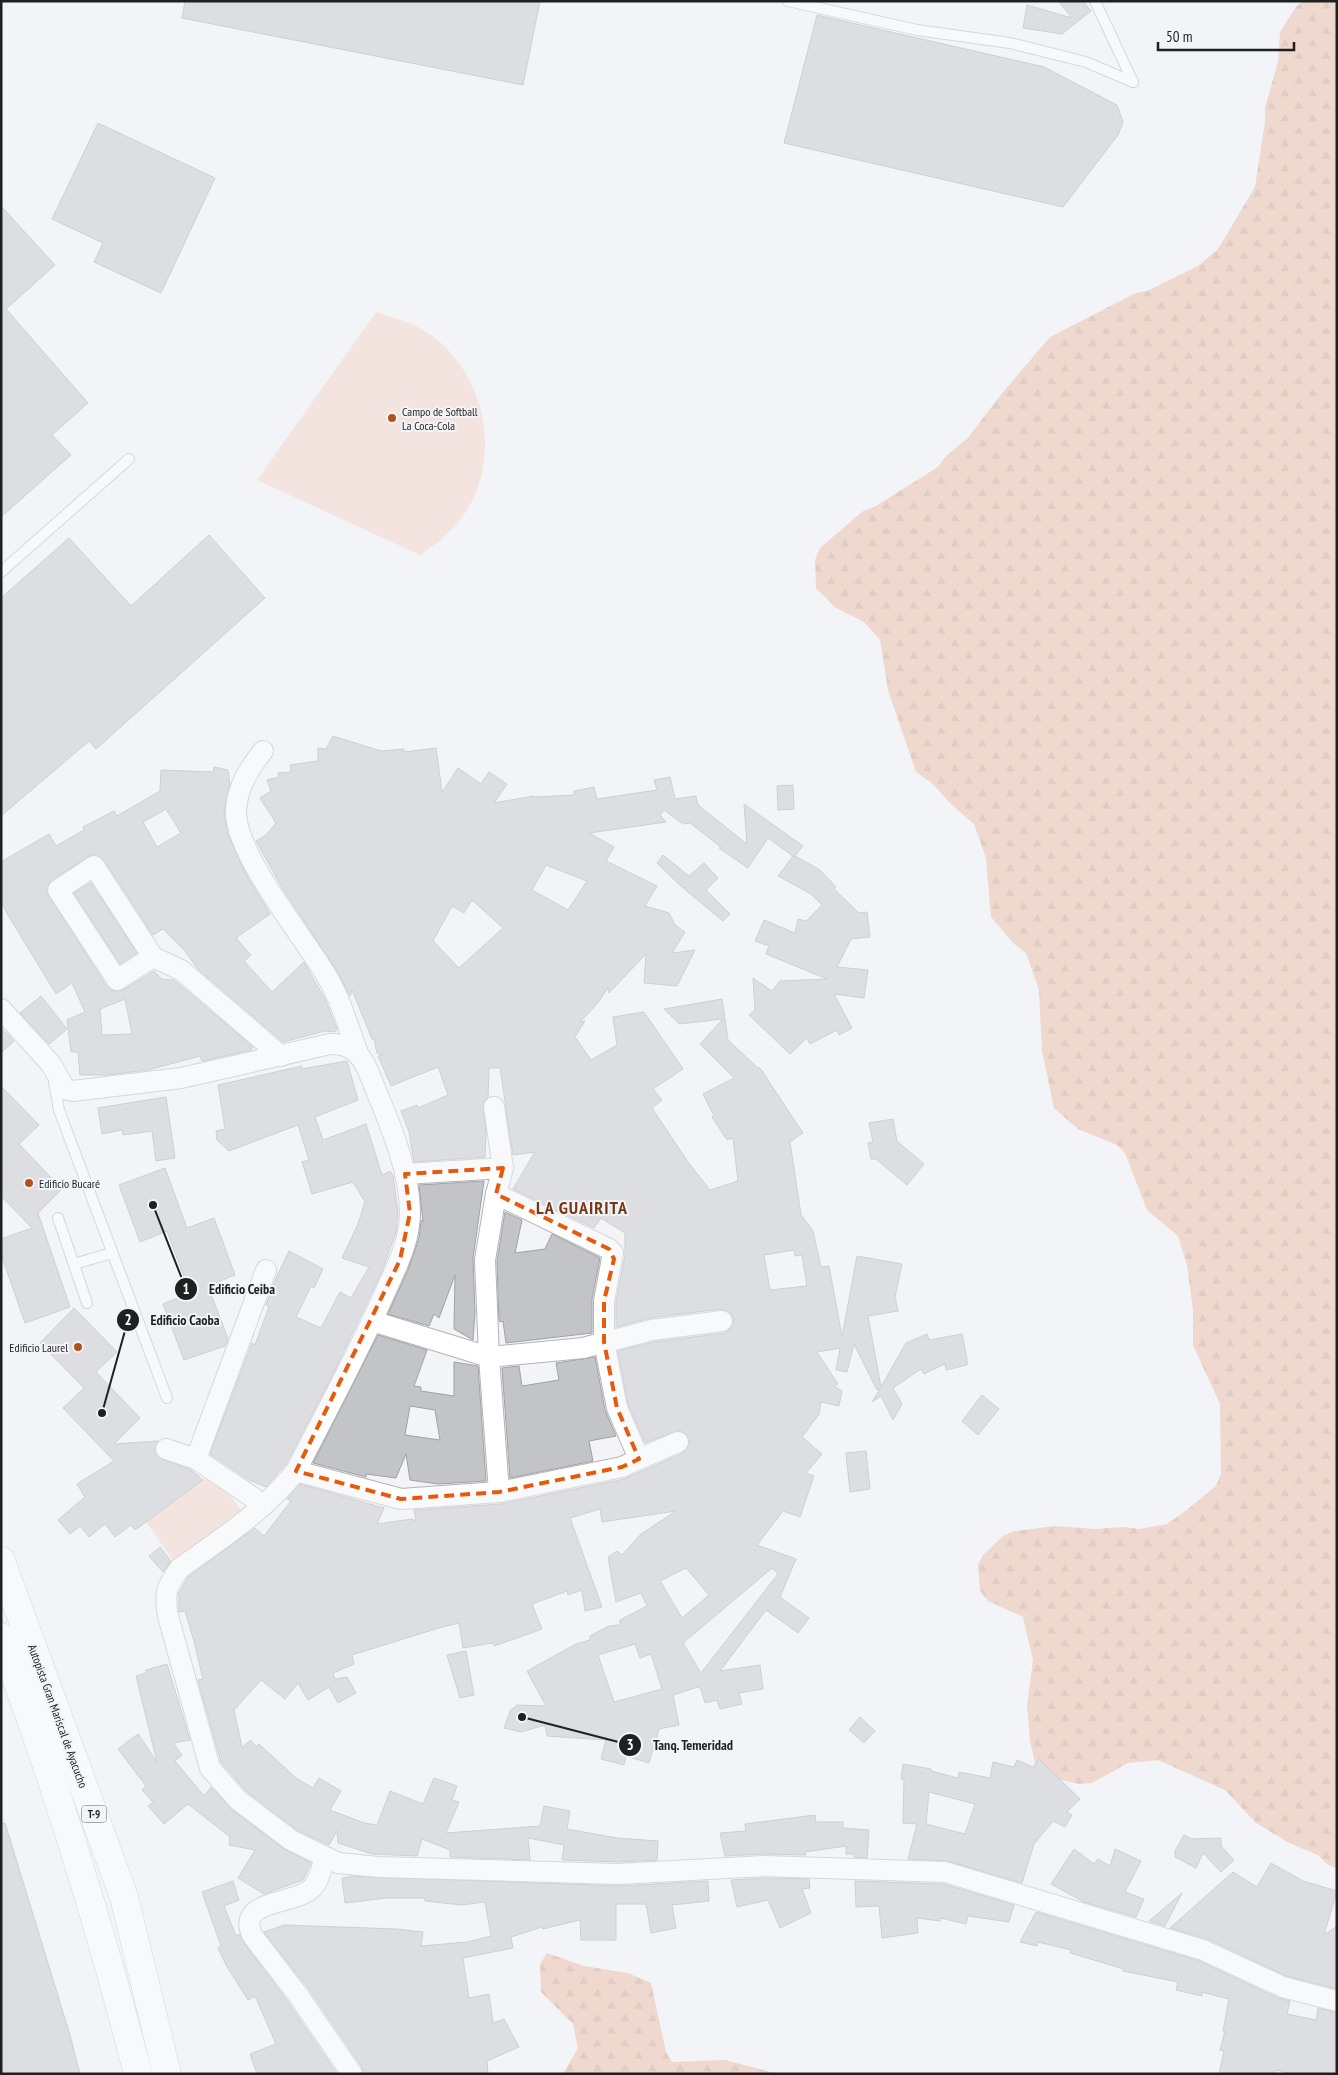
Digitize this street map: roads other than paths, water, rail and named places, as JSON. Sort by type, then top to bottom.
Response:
[{"type":"highway","name":"Autopista Gran Mariscal de Ayacucho","points":[[1,1561],[124,1897],[166,2074]]},
{"type":"highway","name":"Autopista Gran Mariscal de Ayacucho","points":[[1,1637],[24,1697],[109,1961],[138,2074]]},
{"type":"street","points":[[263,751],[243,781],[236,813],[244,843],[276,901],[328,977],[359,1056]]},
{"type":"street","points":[[153,957],[117,980],[58,890],[94,866],[153,957],[181,970],[281,1056]]},
{"type":"street","points":[[1,1010],[51,1064],[64,1088],[84,1091],[181,1078],[330,1044],[341,1044],[351,1046],[359,1056],[368,1070],[386,1114],[405,1174],[410,1213],[407,1236],[400,1260],[372,1321],[296,1471],[280,1491],[264,1505],[180,1568],[170,1582],[165,1595],[168,1616],[210,1768],[222,1785],[238,1800],[291,1840],[338,1863],[379,1867],[618,1874],[765,1866],[945,1872],[1203,1950],[1282,1987],[1337,2001]]},
{"type":"street","points":[[494,1108],[503,1168],[496,1194],[485,1260],[489,1357],[499,1492]]},
{"type":"street","points":[[405,1174],[503,1168]]},
{"type":"street","points":[[496,1194],[609,1249],[613,1253],[604,1301],[604,1342],[617,1408],[639,1459]]},
{"type":"street","points":[[196,1459],[266,1270]]},
{"type":"street","points":[[372,1321],[489,1357],[583,1348],[652,1330],[722,1321]]},
{"type":"street","points":[[296,1471],[401,1499],[499,1492],[622,1467],[678,1442]]},
{"type":"street","points":[[166,1450],[196,1459],[264,1505]]},
{"type":"street","points":[[325,1856],[313,1888],[304,1894],[262,1907],[250,1917],[248,1925],[252,1935],[298,1995],[352,2074]]},
{"type":"lane","points":[[788,1],[917,30],[1010,43],[1086,62],[1132,82],[1095,1]]},
{"type":"lane","points":[[1,572],[129,459]]},
{"type":"lane","points":[[51,1064],[59,1110],[167,1398]]},
{"type":"lane","points":[[58,1218],[87,1303]]},
{"type":"lane","points":[[74,1264],[112,1252]]},
{"type":"place","name":"Campo de Softball La Coca-Cola","points":[[392,418]]},
{"type":"place","name":"Edificio Bucaré","points":[[29,1183]]},
{"type":"place","name":"Edificio Ceiba","points":[[153,1205]]},
{"type":"place","name":"Edificio Laurel","points":[[78,1347]]},
{"type":"place","name":"Edificio Caoba","points":[[102,1413]]},
{"type":"place","name":"Tanq. Temeridad","points":[[522,1717]]},
{"type":"district","name":"LA GUAIRITA","points":[[582,1207]]}]
